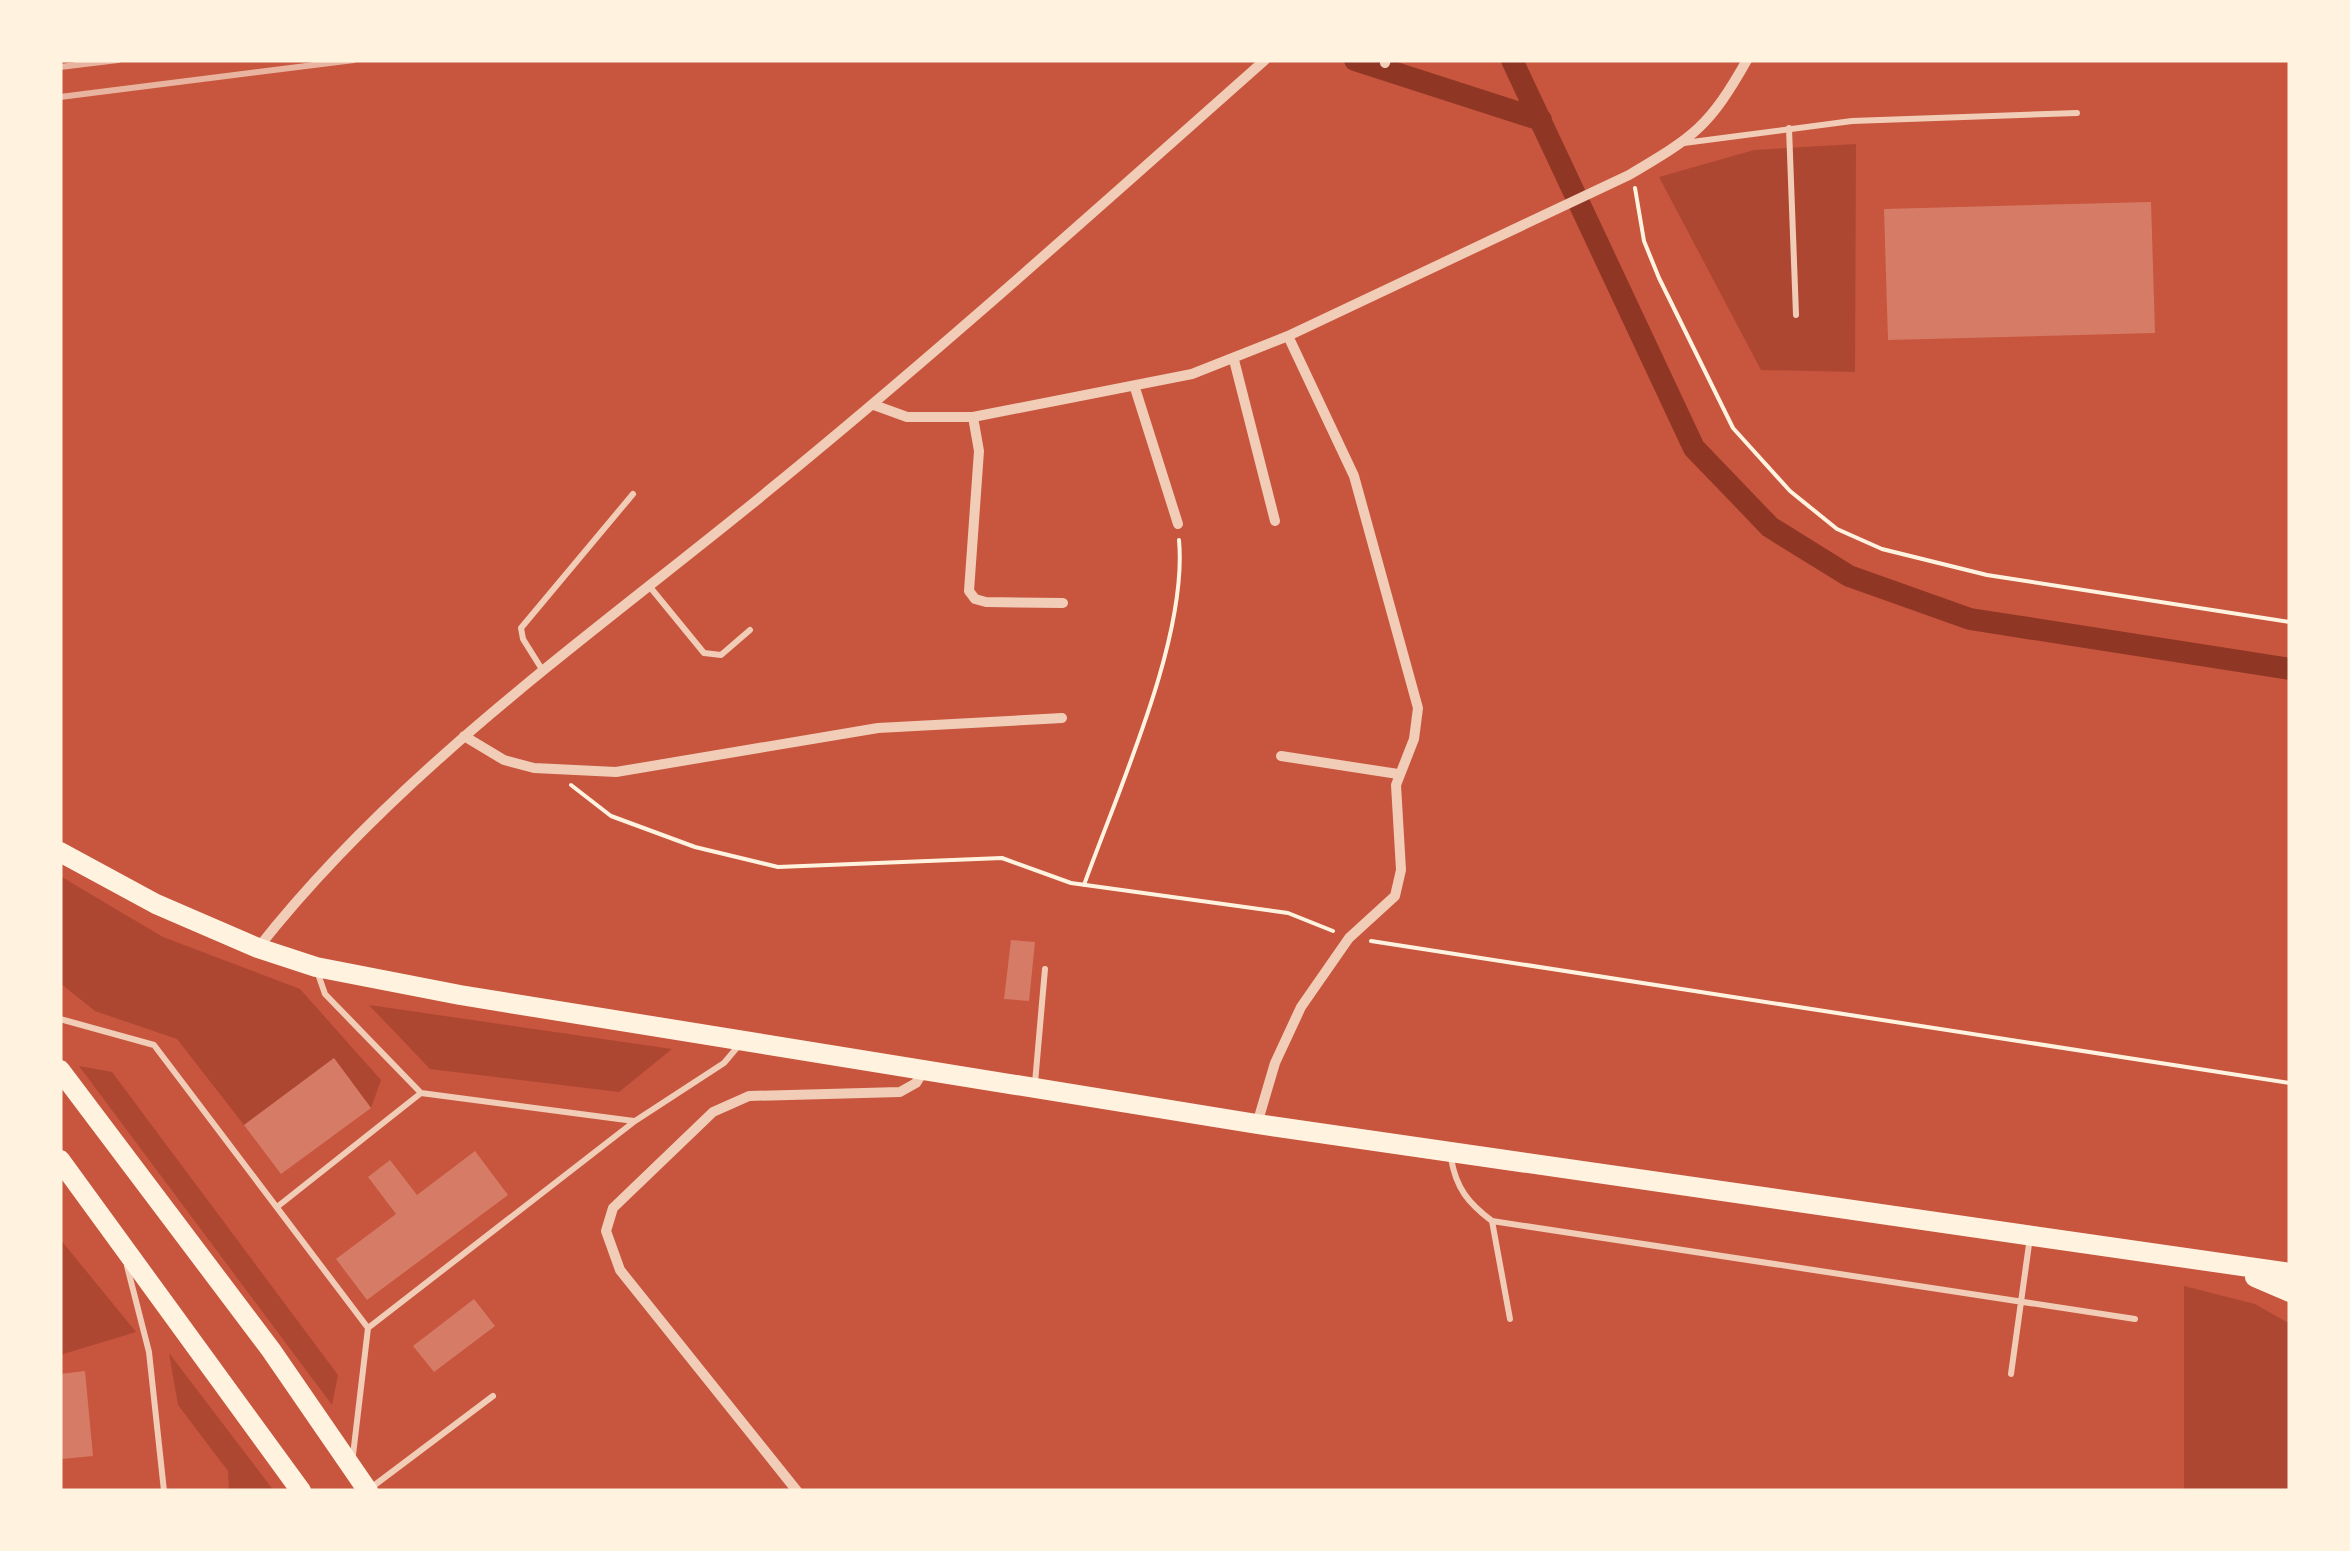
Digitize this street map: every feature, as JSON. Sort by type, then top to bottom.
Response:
[{"type":"highway","points":[[60,852],[156,904],[258,948],[316,967],[742,1042],[1257,1124],[2290,1274]]},
{"type":"highway","points":[[60,1070],[270,1350],[368,1491]]},
{"type":"highway","points":[[60,1160],[301,1491]]},
{"type":"highway","points":[[2202,1261],[2290,1292]]},
{"type":"street","points":[[258,948],[340,852],[464,736],[874,405],[1265,60]]},
{"type":"street","points":[[874,405],[908,417],[973,417],[1135,388],[1234,360],[1629,175],[1712,120],[1747,60]]},
{"type":"street","points":[[1257,1124],[1292,1024],[1349,938],[1396,896],[1401,870],[1398,774],[1414,739],[1418,708],[1354,476],[1288,336]]},
{"type":"street","points":[[1234,360],[1275,521]]},
{"type":"street","points":[[1135,388],[1178,524]]},
{"type":"street","points":[[973,417],[979,450],[969,590],[975,599],[986,602],[1064,603]]},
{"type":"street","points":[[464,736],[504,760],[616,772],[878,728],[1062,718]]},
{"type":"street","points":[[1281,756],[1398,774]]},
{"type":"street","points":[[797,1491],[620,1270],[606,1231],[613,1208],[714,1112],[750,1096],[900,1092],[916,1083],[923,1072]]},
{"type":"lane","points":[[1682,143],[1852,121],[2077,113]]},
{"type":"lane","points":[[1789,128],[1796,316]]},
{"type":"lane","points":[[544,672],[523,639],[522,628],[633,494]]},
{"type":"lane","points":[[650,587],[704,653],[720,656],[750,630]]},
{"type":"lane","points":[[316,967],[324,994],[421,1094],[636,1122]]},
{"type":"lane","points":[[1034,1089],[1045,968]]},
{"type":"lane","points":[[60,1019],[154,1045],[368,1328],[351,1467]]},
{"type":"lane","points":[[368,1328],[636,1122],[724,1063],[742,1042]]},
{"type":"lane","points":[[276,1207],[421,1094]]},
{"type":"lane","points":[[1450,1152],[1455,1181],[1469,1203],[1492,1221],[2020,1298],[2135,1319]]},
{"type":"lane","points":[[1492,1221],[1510,1319]]},
{"type":"lane","points":[[2011,1374],[2030,1236]]},
{"type":"lane","points":[[119,1241],[149,1352],[164,1491]]},
{"type":"lane","points":[[368,1491],[493,1396]]},
{"type":"path","points":[[1629,175],[1639,200],[1644,241],[1659,278],[1733,428],[1790,491],[1837,529],[1882,548],[1987,575],[2290,622]]},
{"type":"path","points":[[1084,885],[1158,679],[1181,563],[1178,524]]},
{"type":"path","points":[[557,768],[582,796],[611,816],[694,847],[778,867],[1002,858],[1084,885],[1288,913],[1349,938],[2290,1083]]},
{"type":"shaded area","points":[[1856,144],[1855,372],[1761,370],[1659,177],[1754,150]]},
{"type":"shaded area","points":[[60,876],[163,937],[300,989],[381,1080],[371,1108],[334,1059],[244,1125],[177,1039],[95,1011],[60,983]]},
{"type":"shaded area","points":[[369,1005],[672,1049],[619,1092],[430,1069]]},
{"type":"shaded area","points":[[79,1066],[112,1072],[338,1375],[332,1405]]},
{"type":"shaded area","points":[[60,1239],[136,1332],[60,1355]]},
{"type":"shaded area","points":[[2184,1286],[2255,1304],[2290,1324],[2290,1491],[2184,1491]]},
{"type":"shaded area","points":[[169,1353],[274,1491],[229,1491],[228,1471],[178,1405]]},
{"type":"building","points":[[2151,202],[2155,333],[1888,340],[1884,209]]},
{"type":"building","points":[[1011,940],[1035,942],[1029,1001],[1004,999]]},
{"type":"building","points":[[334,1058],[371,1108],[281,1174],[244,1125]]},
{"type":"building","points":[[475,1151],[508,1195],[367,1300],[336,1259],[396,1214],[368,1177],[390,1160],[417,1195]]},
{"type":"building","points":[[474,1299],[495,1326],[434,1372],[413,1346]]},
{"type":"building","points":[[85,1371],[93,1456],[62,1459],[60,1374]]},
{"type":"waterway","points":[[1355,60],[1541,120]]},
{"type":"waterway","points":[[1512,60],[1694,448],[1770,527],[1849,576],[1970,619],[2290,669]]},
{"type":"railway","points":[[60,67],[118,60]]},
{"type":"railway","points":[[60,97],[354,60]]}]
